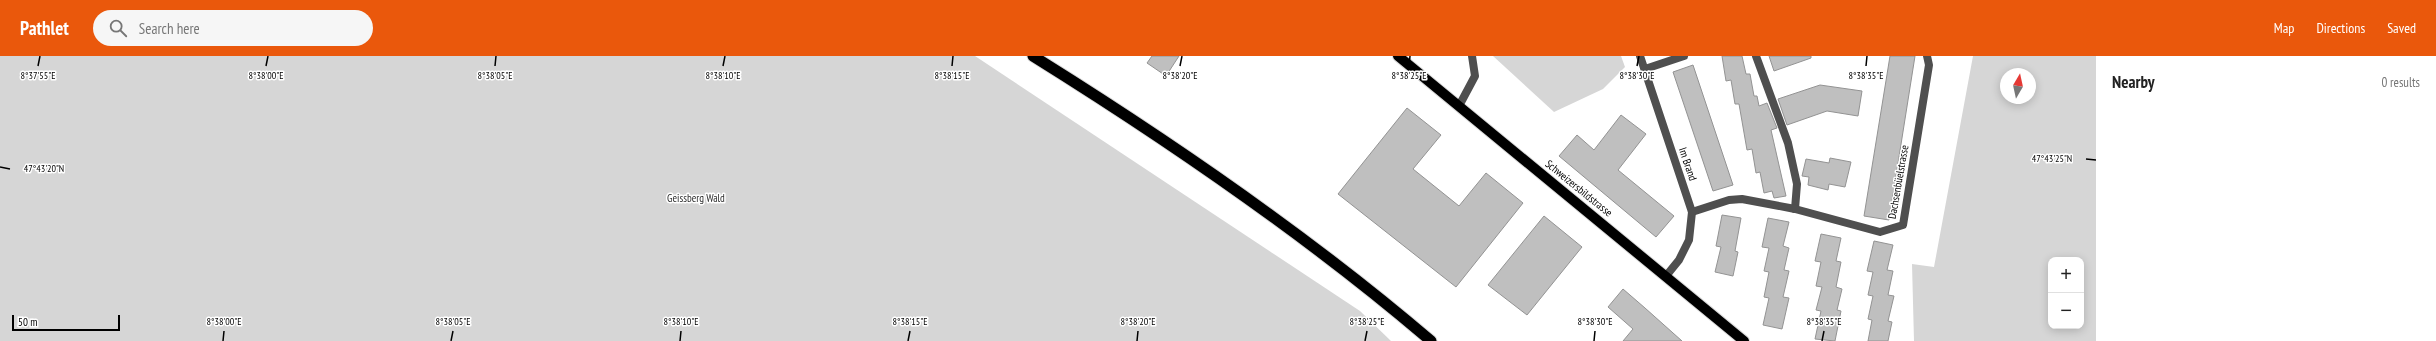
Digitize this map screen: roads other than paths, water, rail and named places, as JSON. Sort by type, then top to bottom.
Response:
[{"type":"highway","points":[[1033,56],[1130,118],[1283,224],[1431,341]]},
{"type":"main road","name":"Schweizersbildstrasse","points":[[1398,56],[1744,341]]},
{"type":"street","points":[[1459,106],[1474,76],[1472,56]]},
{"type":"street","name":"Im Brand","points":[[1640,56],[1692,212],[1690,240],[1679,260],[1666,276]]},
{"type":"street","points":[[1645,70],[1684,56]]},
{"type":"street","points":[[1756,56],[1788,143],[1797,184],[1794,209]]},
{"type":"street","name":"Dachsenbüelstrasse","points":[[1692,212],[1729,200],[1742,199],[1794,209],[1880,232],[1903,225],[1929,65],[1927,56]]},
{"type":"park label","name":"Geissberg Wald","points":[[696,198]]}]
